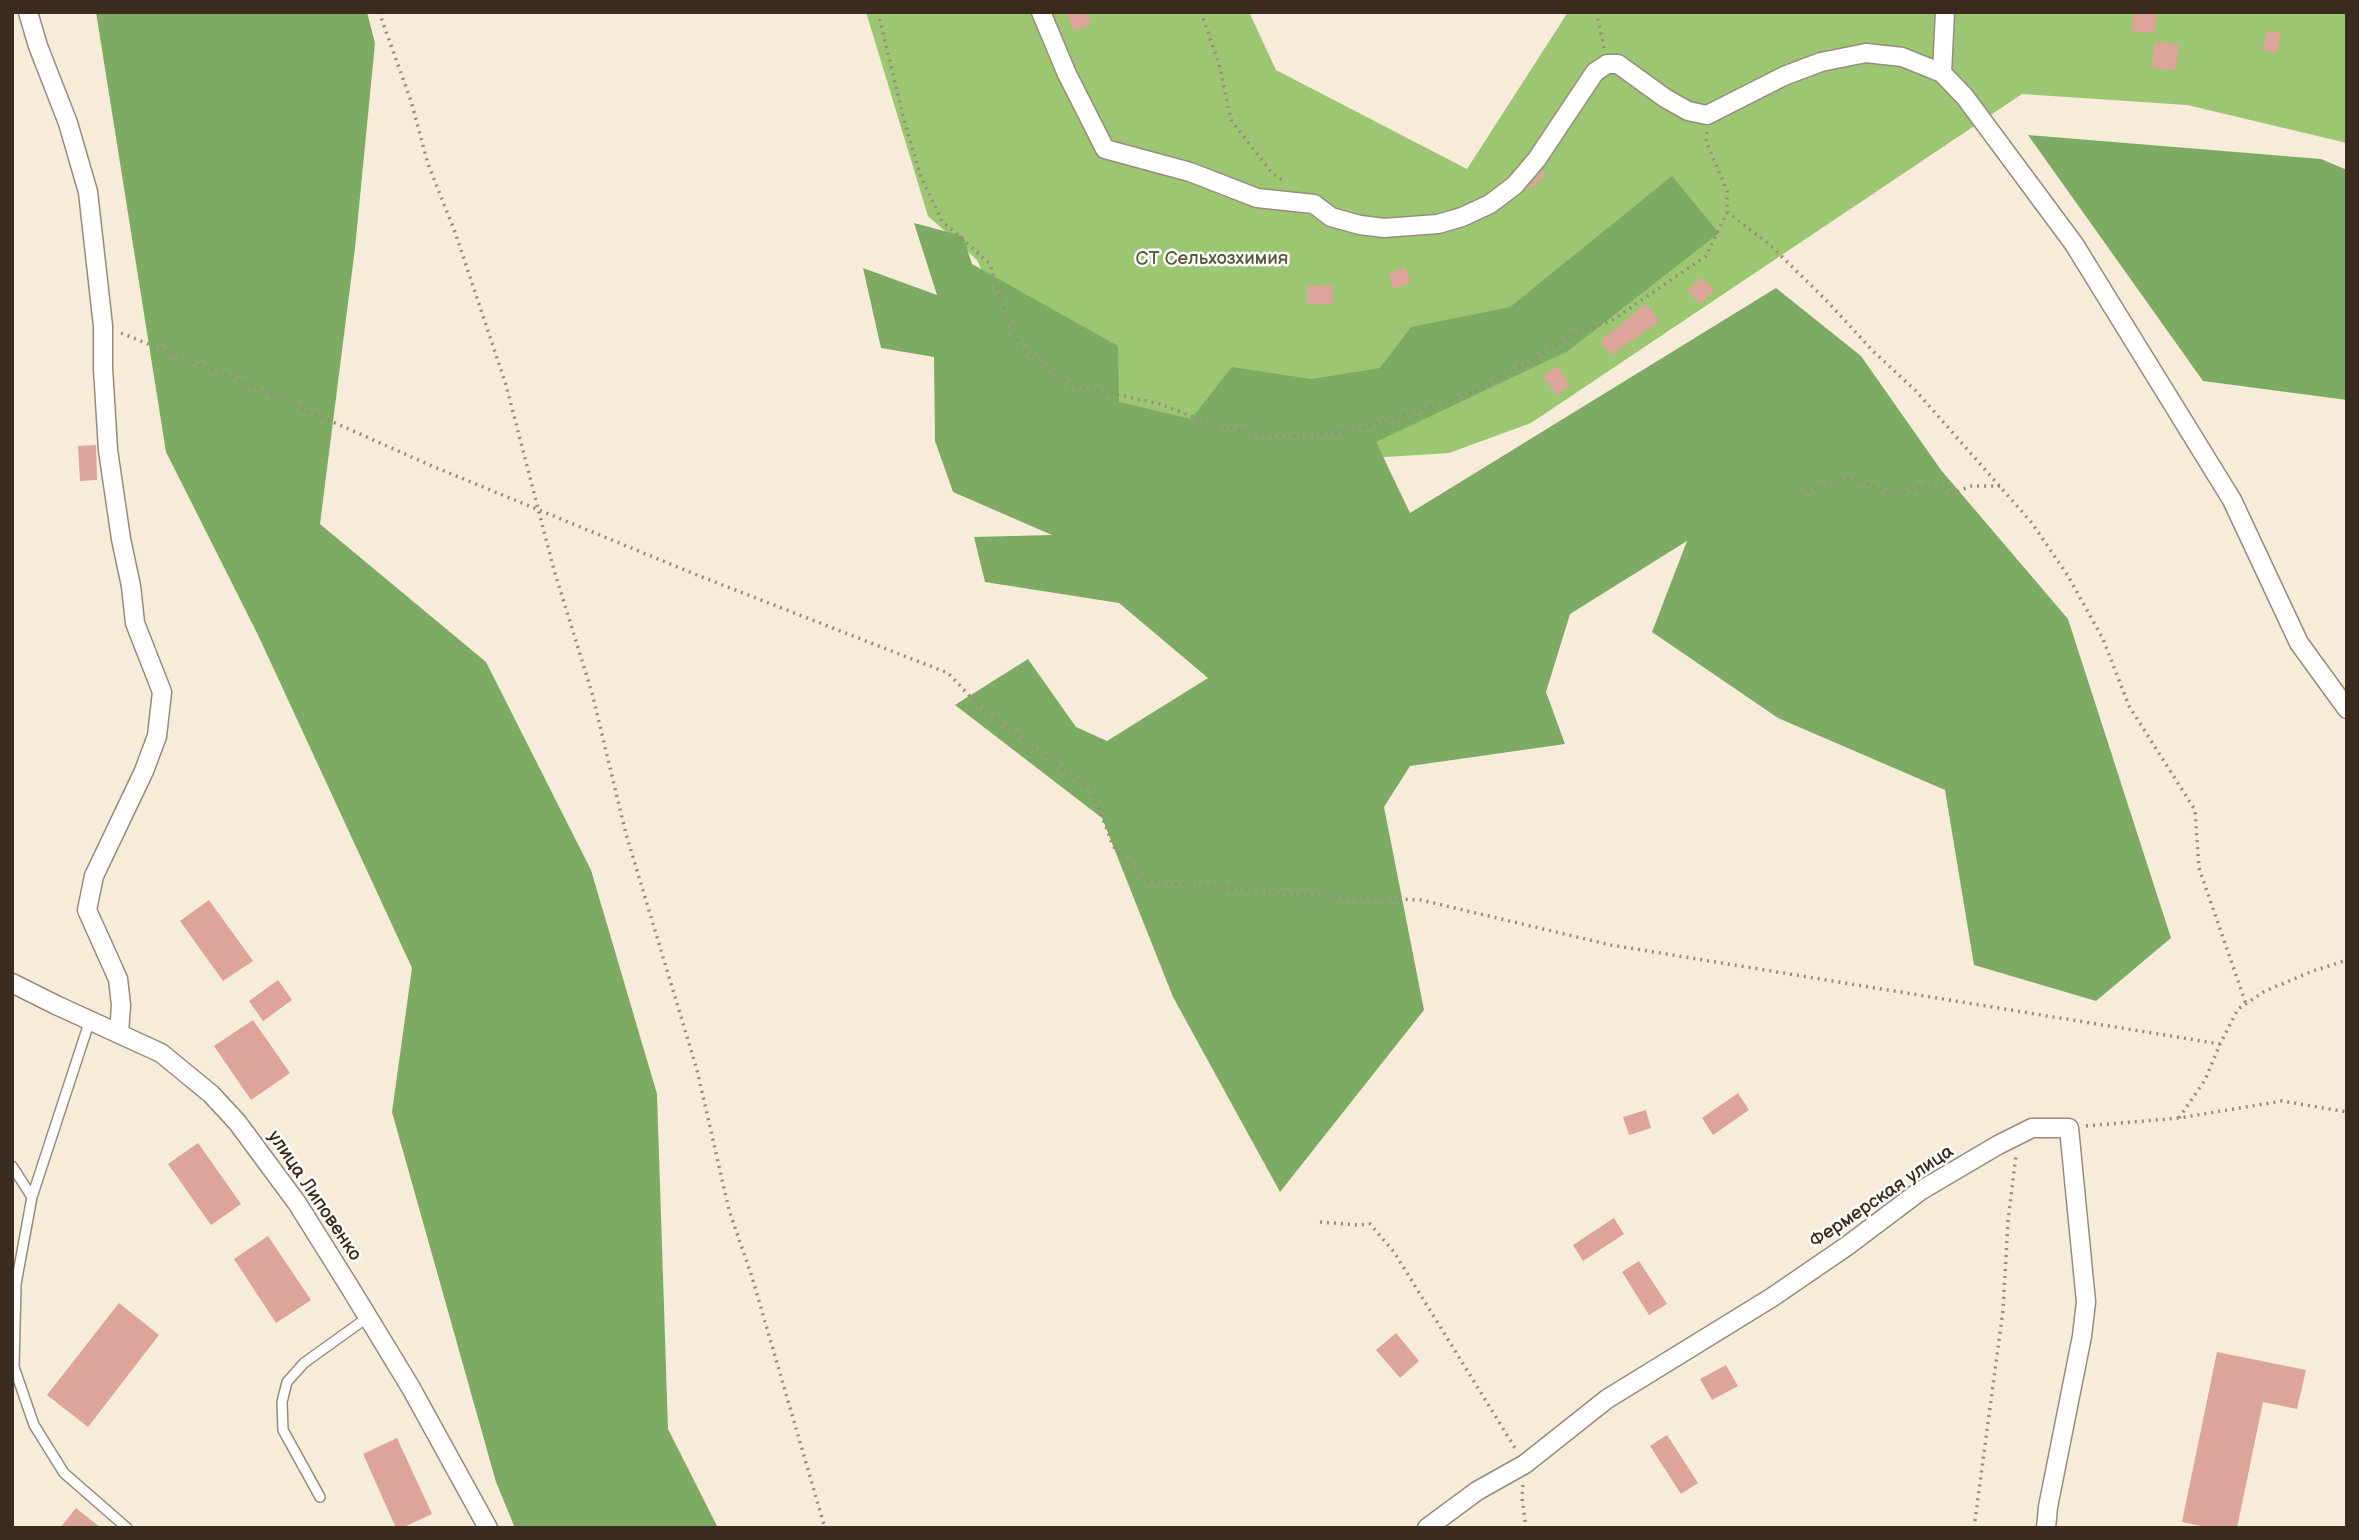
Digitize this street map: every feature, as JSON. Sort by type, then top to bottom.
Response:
[{"type":"street","points":[[28,12],[38,46],[68,123],[88,192],[103,326],[108,450],[121,539],[131,586],[135,623],[162,692],[157,736],[144,771],[94,876],[87,910],[118,979],[121,1005],[119,1033]]},
{"type":"street","points":[[1041,12],[1067,74],[1105,149],[1191,172],[1257,198],[1314,204],[1331,216],[1360,225],[1384,228],[1437,224],[1462,217],[1490,204],[1515,185],[1537,159],[1595,72],[1607,64],[1618,64],[1688,111],[1707,115],[1784,76],[1821,62],[1866,53],[1902,57],[1942,73],[1965,97],[2074,244],[2232,500],[2300,643],[2347,709]]},
{"type":"street","points":[[1942,73],[1945,12]]},
{"type":"street","name":"улица Липовенко","points":[[12,983],[161,1053],[211,1094],[237,1122],[297,1203],[368,1317],[411,1388],[488,1528]]},
{"type":"street","name":"Фермерская улица","points":[[1427,1528],[1477,1491],[1525,1464],[1607,1399],[1771,1298],[1920,1191],[2032,1128],[2069,1128]]},
{"type":"street","points":[[2046,1528],[2086,1302],[2069,1128]]},
{"type":"lane","points":[[90,1020],[32,1197],[14,1287],[14,1367],[34,1425],[64,1473],[127,1528]]},
{"type":"lane","points":[[12,1166],[32,1197]]},
{"type":"lane","points":[[320,1497],[283,1430],[282,1402],[287,1382],[304,1363],[368,1317]]},
{"type":"path","points":[[379,12],[411,102],[428,164],[455,232],[506,385],[570,625],[592,693],[626,834],[697,1070],[729,1210],[752,1277],[825,1528]]},
{"type":"path","points":[[878,12],[905,124],[921,177],[942,221],[990,264],[1002,305],[1020,346],[1069,384],[1160,404],[1222,428],[1287,437],[1352,431],[1437,405],[1484,387],[1575,335],[1614,319],[1706,256],[1727,212],[1727,191],[1706,141],[1707,115]]},
{"type":"path","points":[[1201,12],[1219,64],[1231,120],[1271,172],[1314,204]]},
{"type":"path","points":[[1600,12],[1598,20],[1607,64]]},
{"type":"path","points":[[1727,212],[1768,243],[1874,352],[1916,391],[2032,523],[2068,576],[2103,639],[2129,706],[2195,810],[2199,868],[2246,1004]]},
{"type":"path","points":[[103,326],[245,383],[432,466],[697,575],[948,673],[983,710],[1093,790],[1113,846],[1145,881],[1305,895],[1421,900],[1611,945],[2220,1044]]},
{"type":"path","points":[[1801,494],[1838,479],[1854,478],[1897,497],[1913,488],[1939,485],[1954,493],[1971,486],[2000,486]]},
{"type":"path","points":[[2179,1118],[2205,1080],[2238,1009],[2265,991],[2347,960]]},
{"type":"path","points":[[2069,1128],[2179,1118],[2282,1101],[2347,1112]]},
{"type":"path","points":[[1974,1528],[2003,1310],[2008,1220],[2017,1157],[2012,1138]]},
{"type":"path","points":[[1321,1223],[1370,1224],[1394,1252],[1525,1464],[1522,1498],[1525,1528]]},
{"type":"green space","points":[[96,12],[367,12],[375,43],[355,248],[320,524],[486,662],[591,870],[657,1094],[668,1429],[718,1528],[515,1528],[496,1482],[392,1112],[412,968],[258,635],[166,452]]},
{"type":"green space","name":"СТ Сельхозхимия","points":[[866,12],[1249,12],[1276,70],[1467,169],[1568,12],[2347,12],[2347,143],[2187,105],[2022,94],[1531,423],[1449,453],[1308,462],[1145,460],[996,301],[977,260],[928,216]]},
{"type":"green space","points":[[2028,135],[2321,159],[2347,170],[2347,400],[2203,381]]},
{"type":"green space","points":[[1672,176],[1719,233],[1568,351],[1376,442],[1410,513],[1776,288],[1861,356],[1941,470],[2068,619],[2171,938],[2096,1001],[1974,965],[1945,790],[1778,718],[1652,632],[1687,541],[1570,614],[1546,692],[1565,744],[1410,766],[1384,807],[1424,1010],[1280,1192],[1173,997],[1102,818],[955,705],[1028,659],[1076,727],[1107,741],[1208,678],[1119,603],[985,582],[974,537],[1052,535],[953,492],[935,441],[934,357],[881,348],[863,268],[937,295],[914,223],[963,236],[972,264],[1118,346],[1119,402],[1191,419],[1232,367],[1311,379],[1380,368],[1411,327],[1510,307]]},
{"type":"building","points":[[1066,12],[1086,12],[1091,24],[1074,31]]},
{"type":"building","points":[[2133,12],[2157,12],[2154,33],[2131,31]]},
{"type":"building","points":[[2267,31],[2281,33],[2277,53],[2262,50]]},
{"type":"building","points":[[2154,42],[2178,44],[2176,70],[2152,68]]},
{"type":"building","points":[[1542,171],[1546,175],[1530,190],[1528,188]]},
{"type":"building","points":[[1405,267],[1411,282],[1394,289],[1388,274]]},
{"type":"building","points":[[1701,277],[1714,290],[1700,304],[1687,291]]},
{"type":"building","points":[[1332,285],[1333,304],[1307,304],[1307,286]]},
{"type":"building","points":[[1646,304],[1659,321],[1611,355],[1600,341]]},
{"type":"building","points":[[1557,366],[1570,385],[1556,395],[1543,376]]},
{"type":"building","points":[[96,445],[97,480],[80,481],[78,446]]},
{"type":"building","points":[[209,900],[253,961],[223,981],[180,921]]},
{"type":"building","points":[[278,980],[292,1000],[263,1021],[249,1001]]},
{"type":"building","points":[[253,1020],[290,1073],[251,1100],[214,1046]]},
{"type":"building","points":[[1738,1093],[1749,1110],[1713,1135],[1702,1118]]},
{"type":"building","points":[[1646,1110],[1651,1128],[1629,1135],[1623,1117]]},
{"type":"building","points":[[198,1143],[241,1204],[211,1225],[168,1164]]},
{"type":"building","points":[[1614,1218],[1624,1234],[1583,1261],[1573,1245]]},
{"type":"building","points":[[268,1236],[311,1300],[276,1323],[234,1259]]},
{"type":"building","points":[[1639,1261],[1667,1304],[1649,1315],[1622,1272]]},
{"type":"building","points":[[119,1303],[159,1335],[88,1427],[47,1395]]},
{"type":"building","points":[[1396,1333],[1419,1361],[1400,1378],[1376,1350]]},
{"type":"building","points":[[2217,1352],[2306,1370],[2297,1409],[2263,1402],[2237,1528],[2210,1528],[2182,1522]]},
{"type":"building","points":[[1726,1365],[1738,1386],[1712,1400],[1700,1379]]},
{"type":"building","points":[[1667,1435],[1698,1483],[1681,1494],[1650,1446]]},
{"type":"building","points":[[397,1438],[432,1514],[402,1528],[396,1528],[363,1454]]},
{"type":"building","points":[[76,1508],[101,1528],[60,1528]]}]
